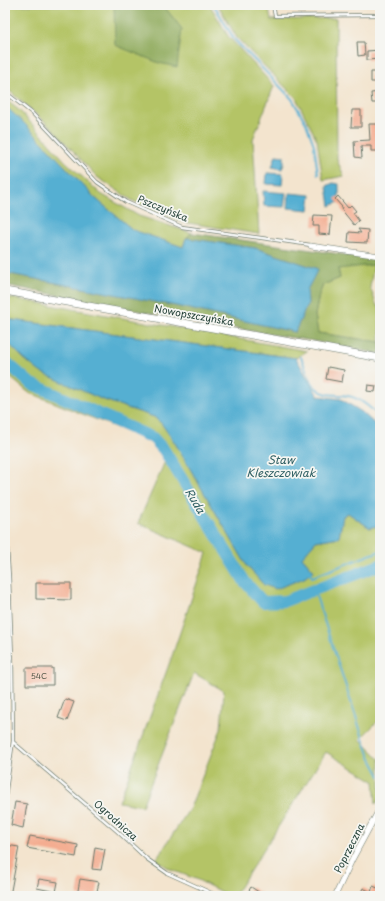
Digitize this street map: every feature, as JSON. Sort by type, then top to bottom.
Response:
[{"type":"main road","name":"Nowopszczyńska","points":[[5,291],[380,358]]},
{"type":"street","name":"Pszczyńska","points":[[311,246],[380,256]]},
{"type":"street","name":"Poprzeczna","points":[[335,896],[353,858],[380,808]]},
{"type":"lane","points":[[273,5],[275,16],[380,15]]},
{"type":"lane","name":"Pszczyńska","points":[[5,92],[32,113],[97,182],[126,202],[182,227],[311,246]]},
{"type":"lane","points":[[5,517],[12,657],[13,741],[5,797]]},
{"type":"lane","name":"Ogrodnicza","points":[[13,741],[147,859],[167,873],[218,896]]},
{"type":"green space","points":[[5,5],[210,5],[228,36],[274,86],[253,139],[259,234],[182,222],[133,201],[97,177],[52,128],[5,87]]},
{"type":"green space","points":[[114,5],[163,5],[182,29],[177,67],[159,63],[115,45]]},
{"type":"green space","points":[[218,5],[268,5],[271,20],[336,18],[337,160],[344,176],[323,180],[317,140],[296,98],[237,38]]},
{"type":"green space","points":[[5,99],[20,111],[65,161],[101,194],[139,216],[192,233],[186,238],[183,247],[133,230],[95,198],[38,138],[5,107]]},
{"type":"green space","points":[[192,233],[375,259],[374,265],[338,269],[340,278],[323,285],[319,295],[315,315],[318,333],[380,342],[380,354],[313,341],[196,322],[5,285],[5,273],[176,306],[295,332],[308,303],[307,290],[318,269],[255,248],[186,238]]},
{"type":"green space","points":[[374,265],[370,287],[377,306],[380,306],[380,342],[318,333],[315,315],[319,295],[323,285],[340,278],[338,268]]},
{"type":"green space","points":[[5,297],[307,351],[296,358],[5,319]]},
{"type":"green space","points":[[5,340],[24,359],[101,399],[154,417],[161,423],[175,443],[247,566],[264,585],[304,578],[314,571],[302,557],[316,541],[339,537],[343,516],[348,513],[370,528],[380,525],[380,719],[360,739],[380,759],[380,799],[376,804],[374,781],[326,752],[234,896],[229,896],[196,879],[172,870],[156,860],[190,808],[221,729],[224,691],[194,673],[142,806],[119,802],[172,656],[207,553],[138,523],[166,459],[152,442],[28,392],[5,373]]},
{"type":"water","points":[[5,106],[24,123],[95,198],[133,230],[183,247],[186,238],[255,248],[318,269],[307,290],[308,303],[295,332],[176,306],[5,273]]},
{"type":"water","points":[[276,155],[284,156],[282,169],[272,167]]},
{"type":"water","points":[[267,173],[283,174],[282,185],[266,184]]},
{"type":"water","points":[[333,183],[339,184],[339,202],[330,206],[327,186]]},
{"type":"water","points":[[263,191],[286,193],[284,207],[264,206]]},
{"type":"water","points":[[289,193],[311,195],[309,210],[288,208]]},
{"type":"water","name":"Staw Kleszczowiak","points":[[5,319],[296,358],[318,396],[341,399],[362,412],[380,429],[380,525],[370,528],[348,513],[343,516],[339,537],[316,541],[302,557],[314,571],[304,578],[276,589],[264,585],[247,566],[175,443],[161,423],[154,417],[101,399],[40,372],[24,359],[5,340]]},
{"type":"building","points":[[357,42],[364,42],[365,55],[358,56]]},
{"type":"building","points":[[380,50],[380,59],[367,60],[367,51]]},
{"type":"building","points":[[371,72],[380,72],[380,82],[371,82]]},
{"type":"building","points":[[380,92],[380,102],[372,103],[371,93]]},
{"type":"building","points":[[352,110],[361,110],[361,127],[351,127]]},
{"type":"building","points":[[369,124],[379,124],[378,140],[380,140],[380,151],[371,151],[371,146],[361,146],[362,158],[355,157],[354,141],[370,140]]},
{"type":"building","points":[[338,196],[348,208],[351,205],[356,211],[353,213],[359,221],[354,225],[335,199]]},
{"type":"building","points":[[314,215],[332,216],[330,235],[319,234],[319,226],[313,226]]},
{"type":"building","points":[[358,229],[368,230],[367,243],[348,242],[349,232],[361,233]]},
{"type":"building","points":[[328,367],[344,370],[342,382],[326,379]]},
{"type":"building","points":[[368,385],[376,386],[375,392],[367,391]]},
{"type":"building","points":[[36,583],[71,583],[71,600],[36,599]]},
{"type":"building","points":[[26,668],[53,668],[53,685],[26,685]]},
{"type":"building","points":[[65,699],[74,702],[67,721],[58,718]]},
{"type":"building","points":[[15,802],[27,804],[23,828],[11,825]]},
{"type":"building","points":[[30,836],[78,845],[76,857],[27,848]]},
{"type":"building","points":[[6,845],[19,847],[10,896],[5,896]]},
{"type":"building","points":[[95,847],[105,849],[101,870],[92,869]]},
{"type":"building","points":[[39,879],[58,882],[56,892],[37,888]]},
{"type":"building","points":[[80,879],[99,882],[96,896],[77,896]]},
{"type":"building","points":[[373,886],[380,889],[380,896],[359,896],[363,888],[371,892]]},
{"type":"building","points":[[251,887],[265,896],[253,896],[248,892]]},
{"type":"waterway","points":[[214,5],[234,39],[292,99],[306,123],[314,145],[318,174]]},
{"type":"waterway","points":[[301,357],[316,388],[325,393],[345,395],[355,398],[372,409],[380,417]]},
{"type":"waterway","name":"Ruda","points":[[5,361],[30,383],[153,438],[164,450],[245,582],[263,602],[285,601],[380,565]]},
{"type":"waterway","points":[[310,574],[312,577],[380,551]]},
{"type":"waterway","points":[[314,590],[363,738],[370,757],[380,776]]}]
